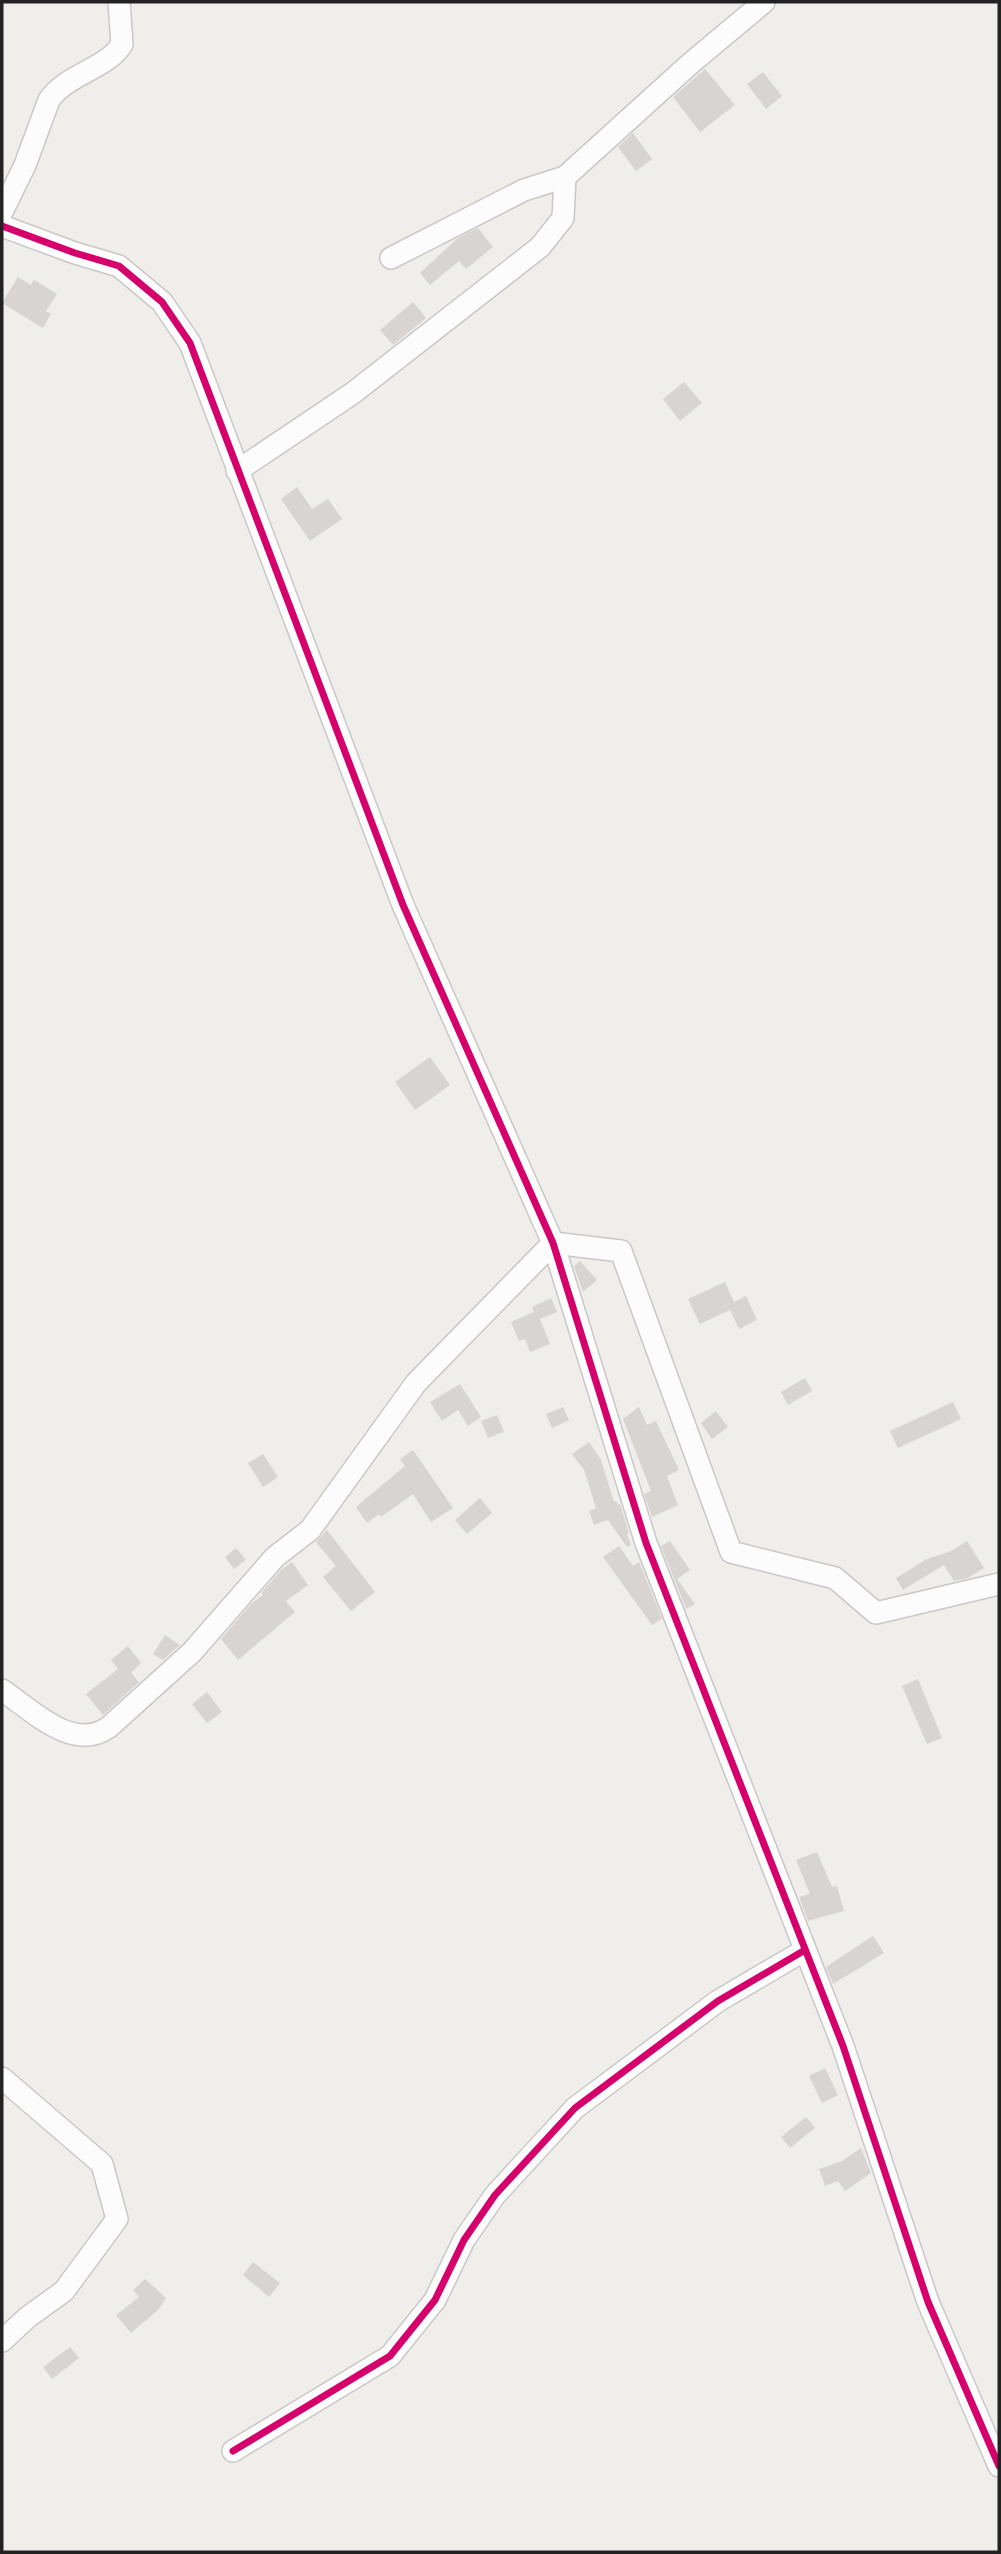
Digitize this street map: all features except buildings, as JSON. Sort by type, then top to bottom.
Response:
[{"type":"street","points":[[2,212],[25,165],[53,93],[65,82],[113,54],[122,44],[119,2]]},
{"type":"street","points":[[391,258],[524,190],[565,177],[691,63],[764,2]]},
{"type":"street","points":[[237,471],[353,393],[540,247],[563,218],[565,177]]},
{"type":"street","points":[[2,226],[75,253],[119,265],[162,302],[190,343],[403,905],[553,1242],[646,1543],[843,2046],[928,2302],[999,2466]]},
{"type":"street","points":[[553,1242],[621,1251],[731,1552],[835,1578],[876,1613],[999,1584]]},
{"type":"street","points":[[2,1690],[65,1733],[86,1737],[101,1733],[109,1727],[192,1652],[275,1557],[310,1530],[416,1383],[553,1242]]},
{"type":"street","points":[[233,2451],[390,2356],[435,2300],[464,2240],[495,2195],[575,2108],[718,2001],[805,1950]]},
{"type":"street","points":[[2,2078],[102,2164],[117,2219],[64,2291],[28,2317],[2,2341]]},
{"type":"cycle path","points":[[2,226],[119,266],[162,302],[190,343],[403,905],[553,1243],[646,1543],[843,2046],[928,2302],[999,2466]]},
{"type":"cycle path","points":[[233,2451],[390,2356],[435,2300],[464,2240],[495,2195],[575,2108],[718,2001],[805,1950]]}]
